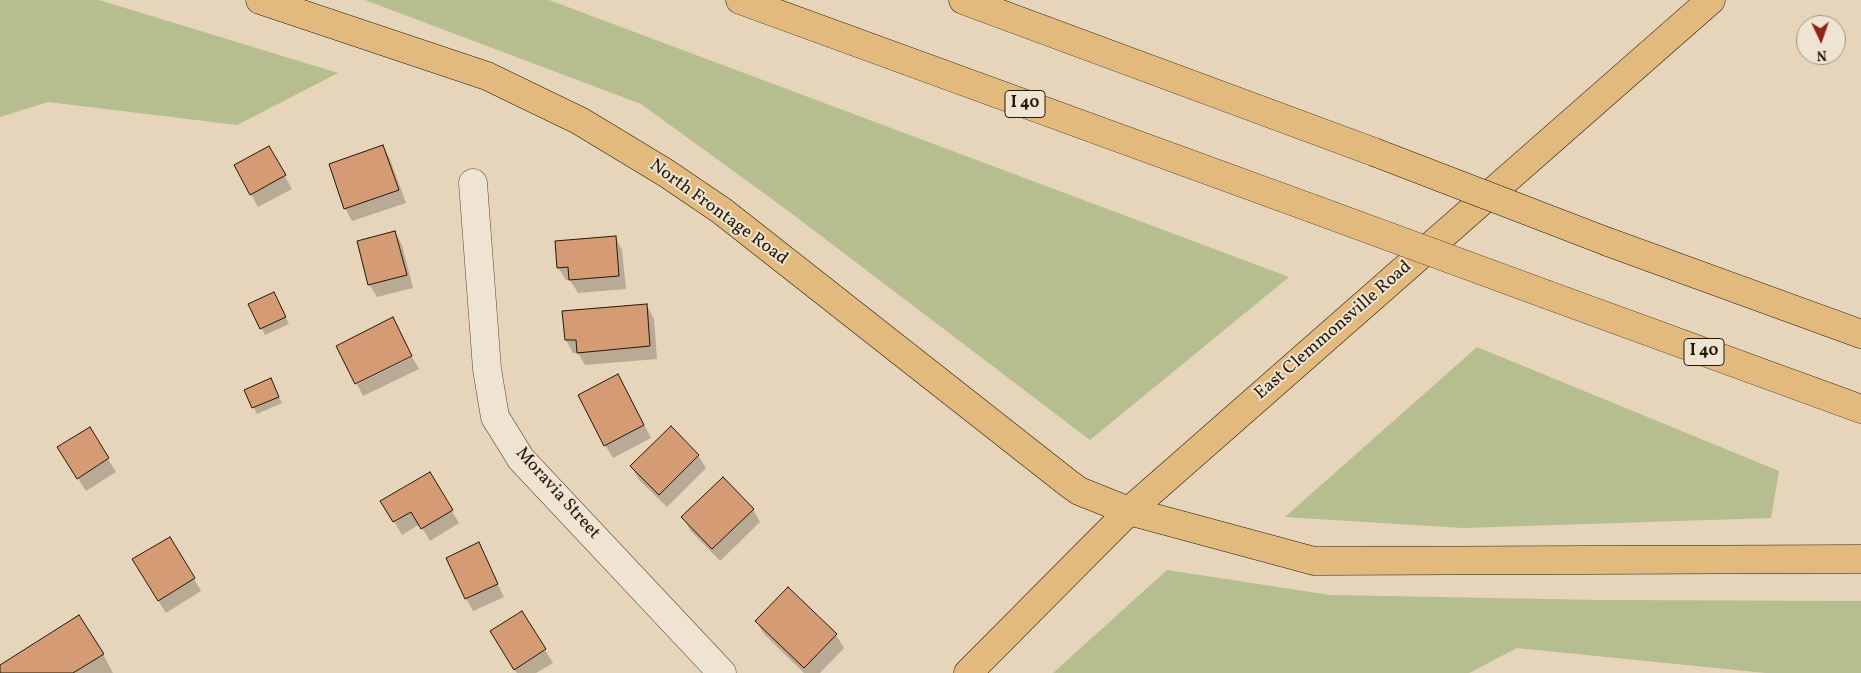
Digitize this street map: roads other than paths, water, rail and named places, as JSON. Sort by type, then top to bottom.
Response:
[{"type":"main road","name":"North Frontage Road","points":[[260,0],[487,76],[580,121],[666,173],[722,211],[1079,491],[1128,511],[1314,561],[1861,559]]},
{"type":"main road","name":"I 40","points":[[740,0],[1861,409]]},
{"type":"main road","points":[[963,0],[1374,152],[1608,242],[1861,334]]},
{"type":"main road","name":"East Clemmonsville Road","points":[[968,673],[1128,511],[1710,0]]},
{"type":"street","name":"Moravia Street","points":[[473,183],[488,369],[495,417],[521,459],[722,673]]}]
